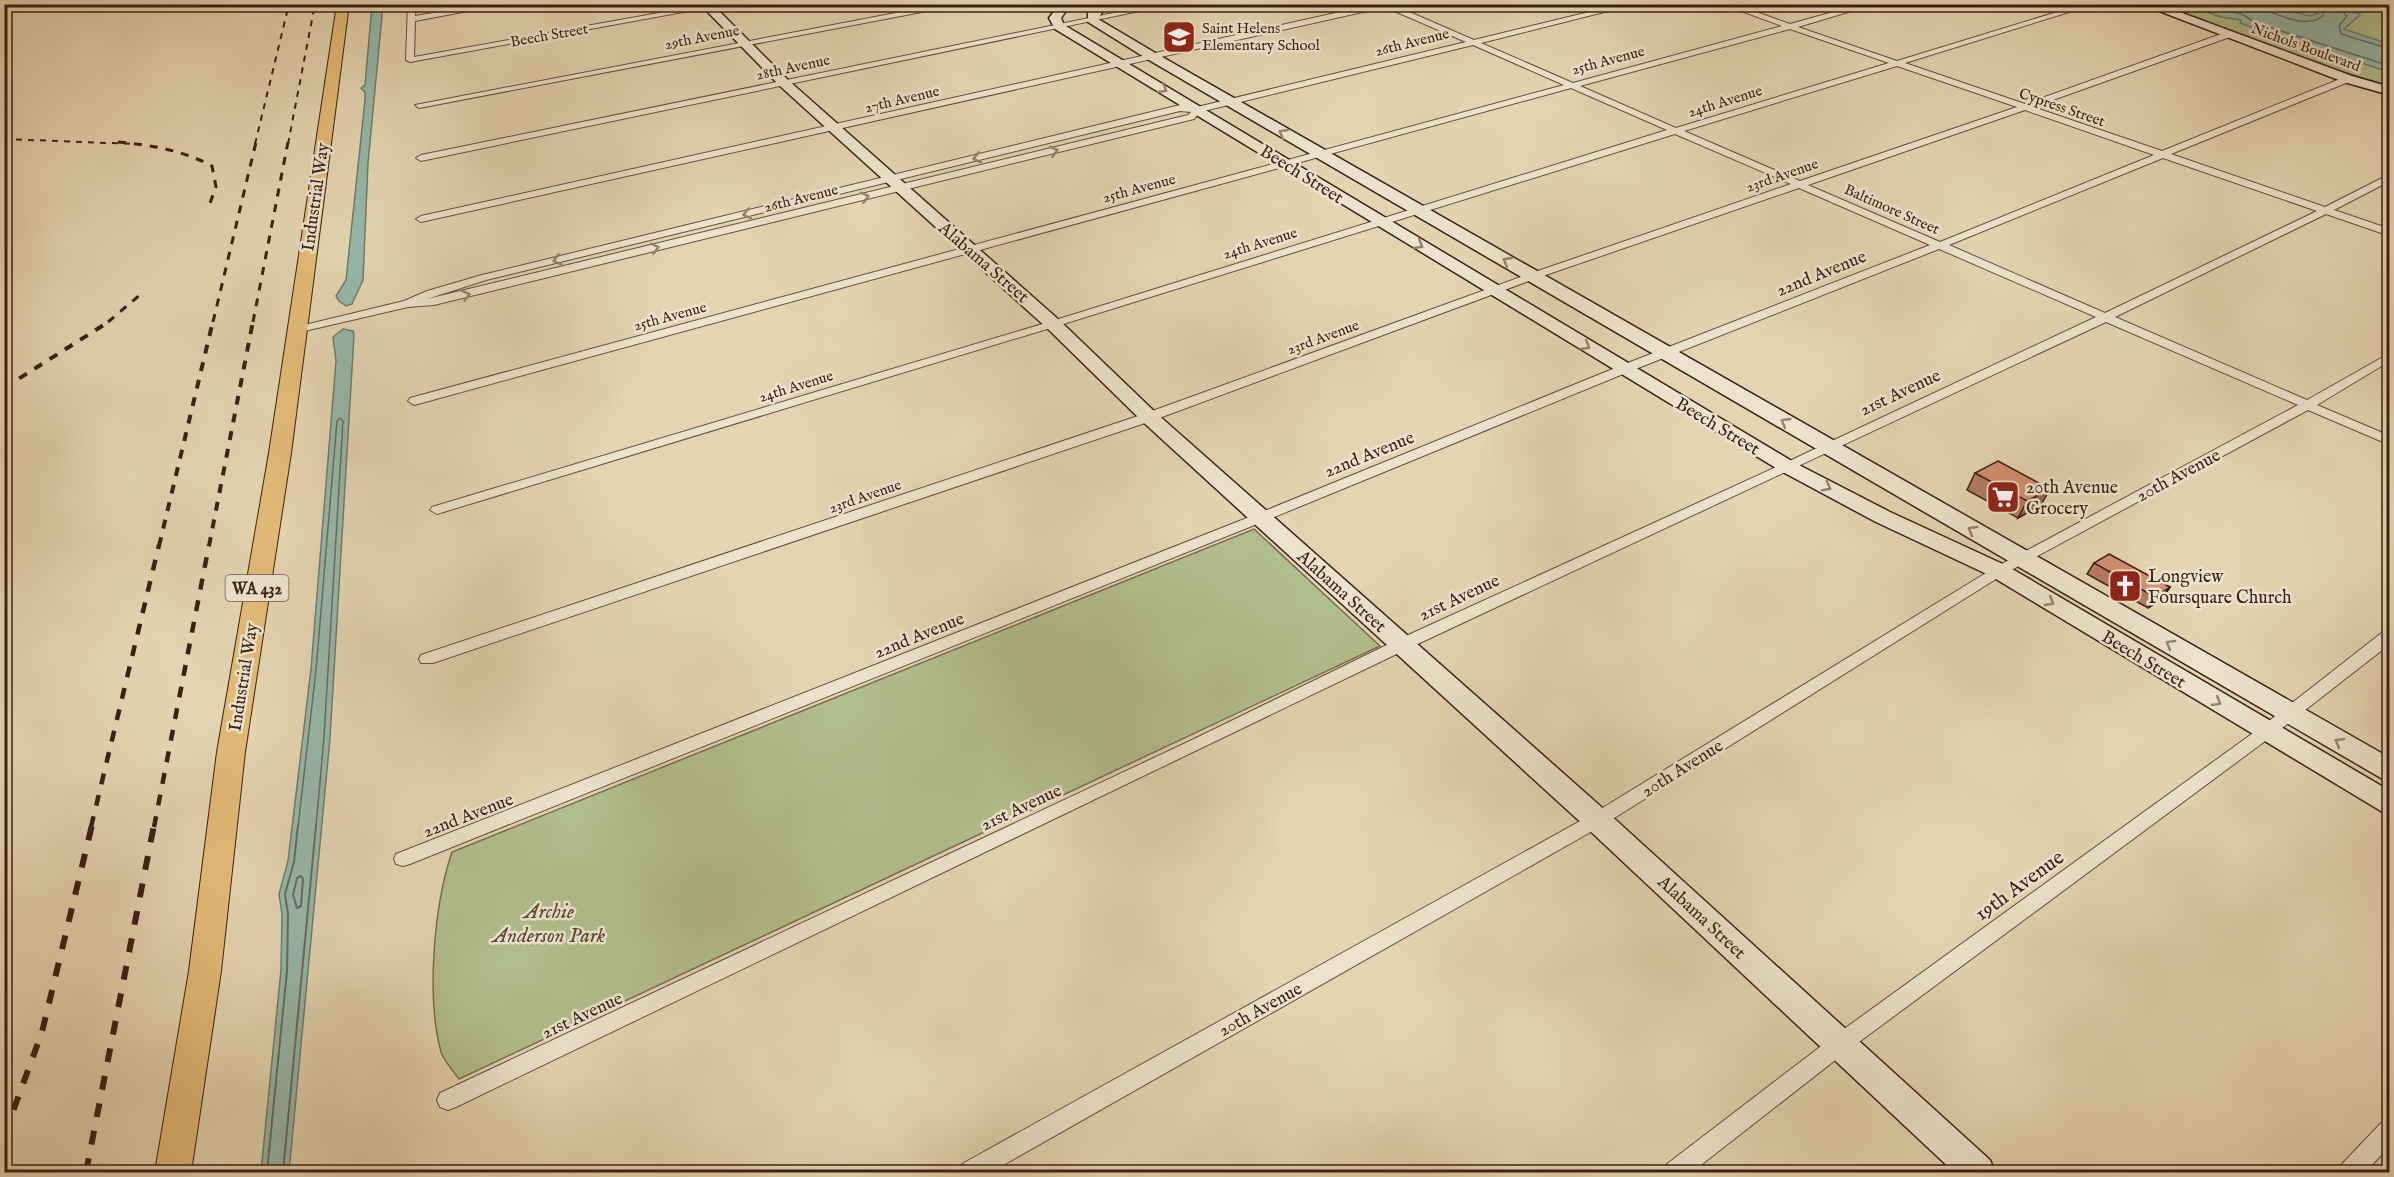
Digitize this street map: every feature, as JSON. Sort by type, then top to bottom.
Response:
[{"type":"main road","name":"Industrial Way","points":[[173,1173],[205,971],[231,752],[280,453],[343,4]]},
{"type":"street","points":[[412,4],[411,19],[502,4]]},
{"type":"street","points":[[1092,20],[1094,13],[1102,4]]},
{"type":"street","name":"28th Avenue","points":[[421,158],[1170,4]]},
{"type":"street","name":"26th Avenue","points":[[296,330],[408,304],[435,302],[895,184],[1191,117],[1197,110],[1633,4]]},
{"type":"street","name":"Cypress Street","points":[[1725,4],[2390,233]]},
{"type":"street","name":"25th Avenue","points":[[414,401],[1872,4]]},
{"type":"street","name":"24th Avenue","points":[[437,510],[1053,324],[1417,210],[2092,4]]},
{"type":"street","name":"Nichols Boulevard","points":[[2146,4],[2348,79],[2390,91]]},
{"type":"street","points":[[2383,4],[2390,6]]},
{"type":"street","name":"29th Avenue","points":[[419,105],[927,9],[1017,5],[1064,6]]},
{"type":"street","name":"Baltimore Street","points":[[1386,5],[2390,441]]},
{"type":"street","name":"27th Avenue","points":[[421,219],[1386,5]]},
{"type":"street","name":"Beech Street","points":[[411,19],[410,60],[712,6]]},
{"type":"street","name":"Alabama Street","points":[[712,6],[742,43],[784,83],[1053,324],[1149,417],[1597,820],[1978,1173]]},
{"type":"street","points":[[1059,27],[1055,18],[1064,6]]},
{"type":"street","name":"Beech Street","points":[[1092,20],[1230,102],[2390,771]]},
{"type":"street","name":"Beech Street","points":[[1059,27],[1788,467],[1883,517],[1999,571],[2390,804]]},
{"type":"street","name":"23rd Avenue","points":[[427,659],[1149,417],[1533,276],[2023,108],[2227,35]]},
{"type":"street","name":"22nd Avenue","points":[[403,859],[1262,517],[1624,369],[1938,246],[2348,79]]},
{"type":"street","name":"21st Avenue","points":[[448,1100],[1200,743],[1401,645],[1788,467],[2104,318],[2390,177]]},
{"type":"street","name":"20th Avenue","points":[[970,1173],[1597,820],[1999,571],[2308,405],[2390,356]]},
{"type":"street","name":"19th Avenue","points":[[1675,1173],[1840,1044],[2266,732],[2390,635]]},
{"type":"street","points":[[2350,1173],[2390,1130]]},
{"type":"green space","points":[[2374,4],[2389,9],[2389,86],[2336,70],[2157,5]]},
{"type":"green space","name":"Archie Anderson Park","points":[[1254,529],[1380,646],[459,1079],[446,1062],[436,1030],[433,979],[437,924],[452,852]]},
{"type":"water","points":[[372,5],[383,5],[368,163],[363,280],[352,304],[346,306],[336,296],[346,280],[365,100],[365,92],[361,88],[365,85]]},
{"type":"water","points":[[2186,5],[2268,5],[2309,16],[2318,14],[2309,9],[2307,5],[2335,5],[2348,8],[2360,15],[2344,29],[2389,44],[2389,72],[2254,28],[2240,23],[2241,20],[2221,17]]},
{"type":"water","points":[[343,329],[353,331],[354,335],[330,738],[289,1172],[261,1172],[281,970],[282,914],[279,894],[288,861],[311,669],[336,361],[333,337]]},
{"type":"building","points":[[1998,461],[2050,489],[2027,501],[1975,473]]},
{"type":"building","points":[[2109,554],[2170,587],[2155,597],[2094,563]]},
{"type":"railway","points":[[255,144],[289,4]]},
{"type":"railway","points":[[288,144],[315,4]]},
{"type":"railway","points":[[4,139],[134,144]]},
{"type":"railway","points":[[118,142],[134,144]]},
{"type":"railway","points":[[213,322],[256,142]]},
{"type":"railway","points":[[253,322],[288,142]]},
{"type":"railway","points":[[134,144],[166,149],[212,166],[216,187],[210,203]]},
{"type":"railway","points":[[108,322],[141,294]]},
{"type":"railway","points":[[4,388],[110,321]]},
{"type":"railway","points":[[159,546],[213,321]]},
{"type":"railway","points":[[209,546],[253,321]]},
{"type":"railway","points":[[91,827],[159,545]]},
{"type":"railway","points":[[154,827],[209,545]]},
{"type":"railway","points":[[4,1136],[42,1032],[92,825]]},
{"type":"railway","points":[[86,1172],[154,825]]},
{"type":"place","name":"Saint Helens Elementary School","points":[[1179,37]]},
{"type":"place","name":"20th Avenue Grocery","points":[[2003,497]]},
{"type":"place","name":"Longview Foursquare Church","points":[[2125,586]]}]
